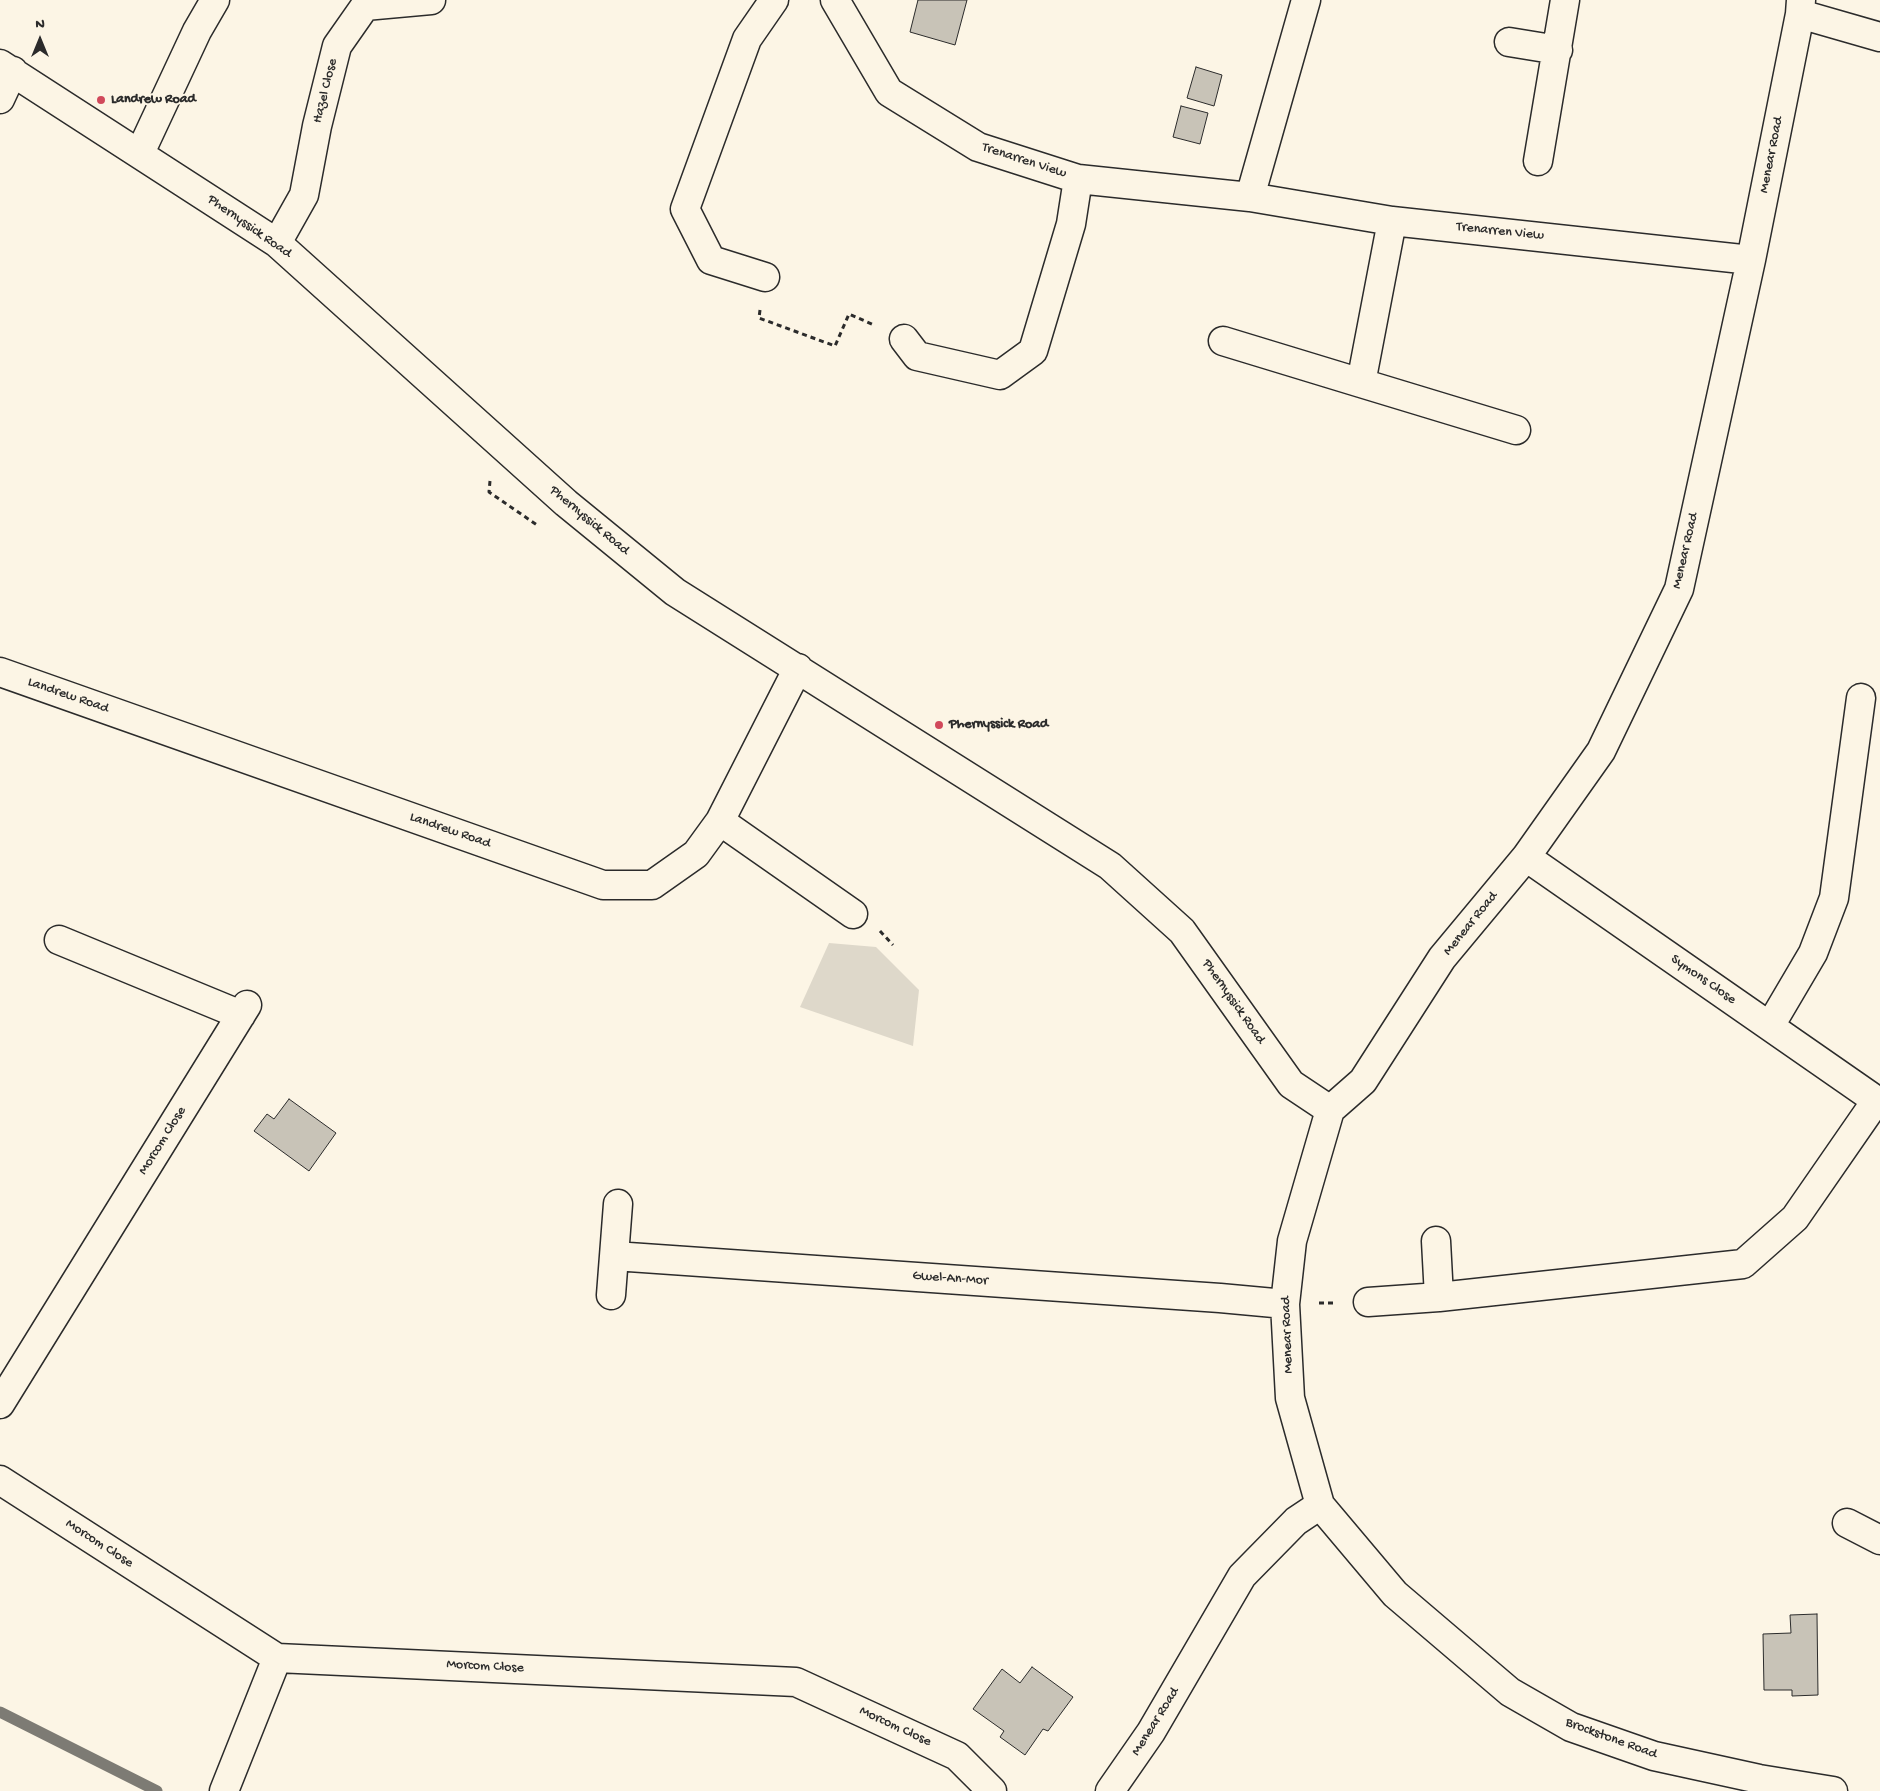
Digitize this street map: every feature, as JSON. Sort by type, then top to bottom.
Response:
[{"type":"street","points":[[140,153],[197,31],[215,0]]},
{"type":"street","name":"Hazel Close","points":[[277,243],[304,195],[317,126],[337,46],[365,6],[431,0]]},
{"type":"street","points":[[765,277],[711,260],[685,209],[747,39],[774,0]]},
{"type":"street","name":"Trenarren View","points":[[836,0],[889,92],[978,147],[1078,179],[1250,197],[1392,221],[1751,260]]},
{"type":"street","points":[[1250,197],[1306,0]]},
{"type":"street","points":[[1538,161],[1565,0]]},
{"type":"street","points":[[1801,7],[1880,37]]},
{"type":"street","name":"Menear Road","points":[[1110,1791],[1151,1732],[1242,1576],[1296,1521],[1320,1506],[1290,1398],[1285,1304],[1292,1241],[1330,1110],[1363,1081],[1442,958],[1526,857],[1602,751],[1679,589],[1751,260],[1801,7]]},
{"type":"street","points":[[1509,42],[1558,50]]},
{"type":"street","points":[[0,99],[6,67]]},
{"type":"street","name":"Phernyssick Road","points":[[6,67],[277,243],[566,503],[675,592],[1110,866],[1182,931],[1290,1084],[1330,1110]]},
{"type":"street","points":[[904,339],[917,356],[1000,375],[1033,351],[1070,224],[1078,179]]},
{"type":"street","points":[[1361,383],[1392,221]]},
{"type":"street","points":[[1223,341],[1516,430]]},
{"type":"street","name":"Landrew Road","points":[[0,672],[603,885],[652,885],[696,854],[720,821],[798,668]]},
{"type":"street","points":[[1770,1026],[1813,953],[1834,898],[1860,698]]},
{"type":"street","points":[[720,821],[853,914]]},
{"type":"street","name":"Symons Close","points":[[1526,857],[1878,1102]]},
{"type":"street","name":"Morcom Close","points":[[0,1404],[244,1010],[59,940]]},
{"type":"street","points":[[1368,1302],[1743,1264],[1795,1218],[1878,1102]]},
{"type":"street","points":[[611,1295],[618,1204]]},
{"type":"street","points":[[1436,1241],[1439,1296]]},
{"type":"street","name":"Gwel-An-Mor","points":[[614,1256],[1285,1304]]},
{"type":"street","name":"Morcom Close","points":[[0,1480],[277,1658],[796,1682],[957,1756],[992,1791]]},
{"type":"street","name":"Brockstone Road","points":[[1320,1506],[1395,1594],[1510,1692],[1571,1727],[1654,1756],[1759,1779],[1833,1791]]},
{"type":"street","points":[[1847,1523],[1880,1540]]},
{"type":"street","points":[[224,1791],[277,1658]]},
{"type":"path","points":[[765,277],[759,318],[835,346],[849,314],[904,339]]},
{"type":"path","points":[[1285,1304],[1368,1302]]},
{"type":"shaded area","points":[[829,943],[876,947],[919,990],[913,1046],[800,1007]]},
{"type":"building","points":[[918,0],[967,0],[955,45],[910,32]]},
{"type":"building","points":[[1196,67],[1222,75],[1214,106],[1187,98]]},
{"type":"building","points":[[1181,106],[1208,113],[1200,144],[1173,137]]},
{"type":"building","points":[[289,1099],[336,1133],[309,1171],[254,1131],[267,1114],[274,1119]]},
{"type":"building","points":[[1817,1614],[1818,1695],[1792,1696],[1792,1690],[1764,1690],[1763,1634],[1791,1633],[1790,1615]]},
{"type":"building","points":[[1032,1667],[1073,1697],[1048,1731],[1043,1729],[1025,1755],[1000,1737],[1004,1731],[973,1709],[1002,1669],[1020,1683]]},
{"type":"waterway","points":[[0,1712],[157,1791]]},
{"type":"place","name":"Landrew Road","points":[[101,100]]},
{"type":"place","name":"Phernyssick Road","points":[[939,725]]}]
